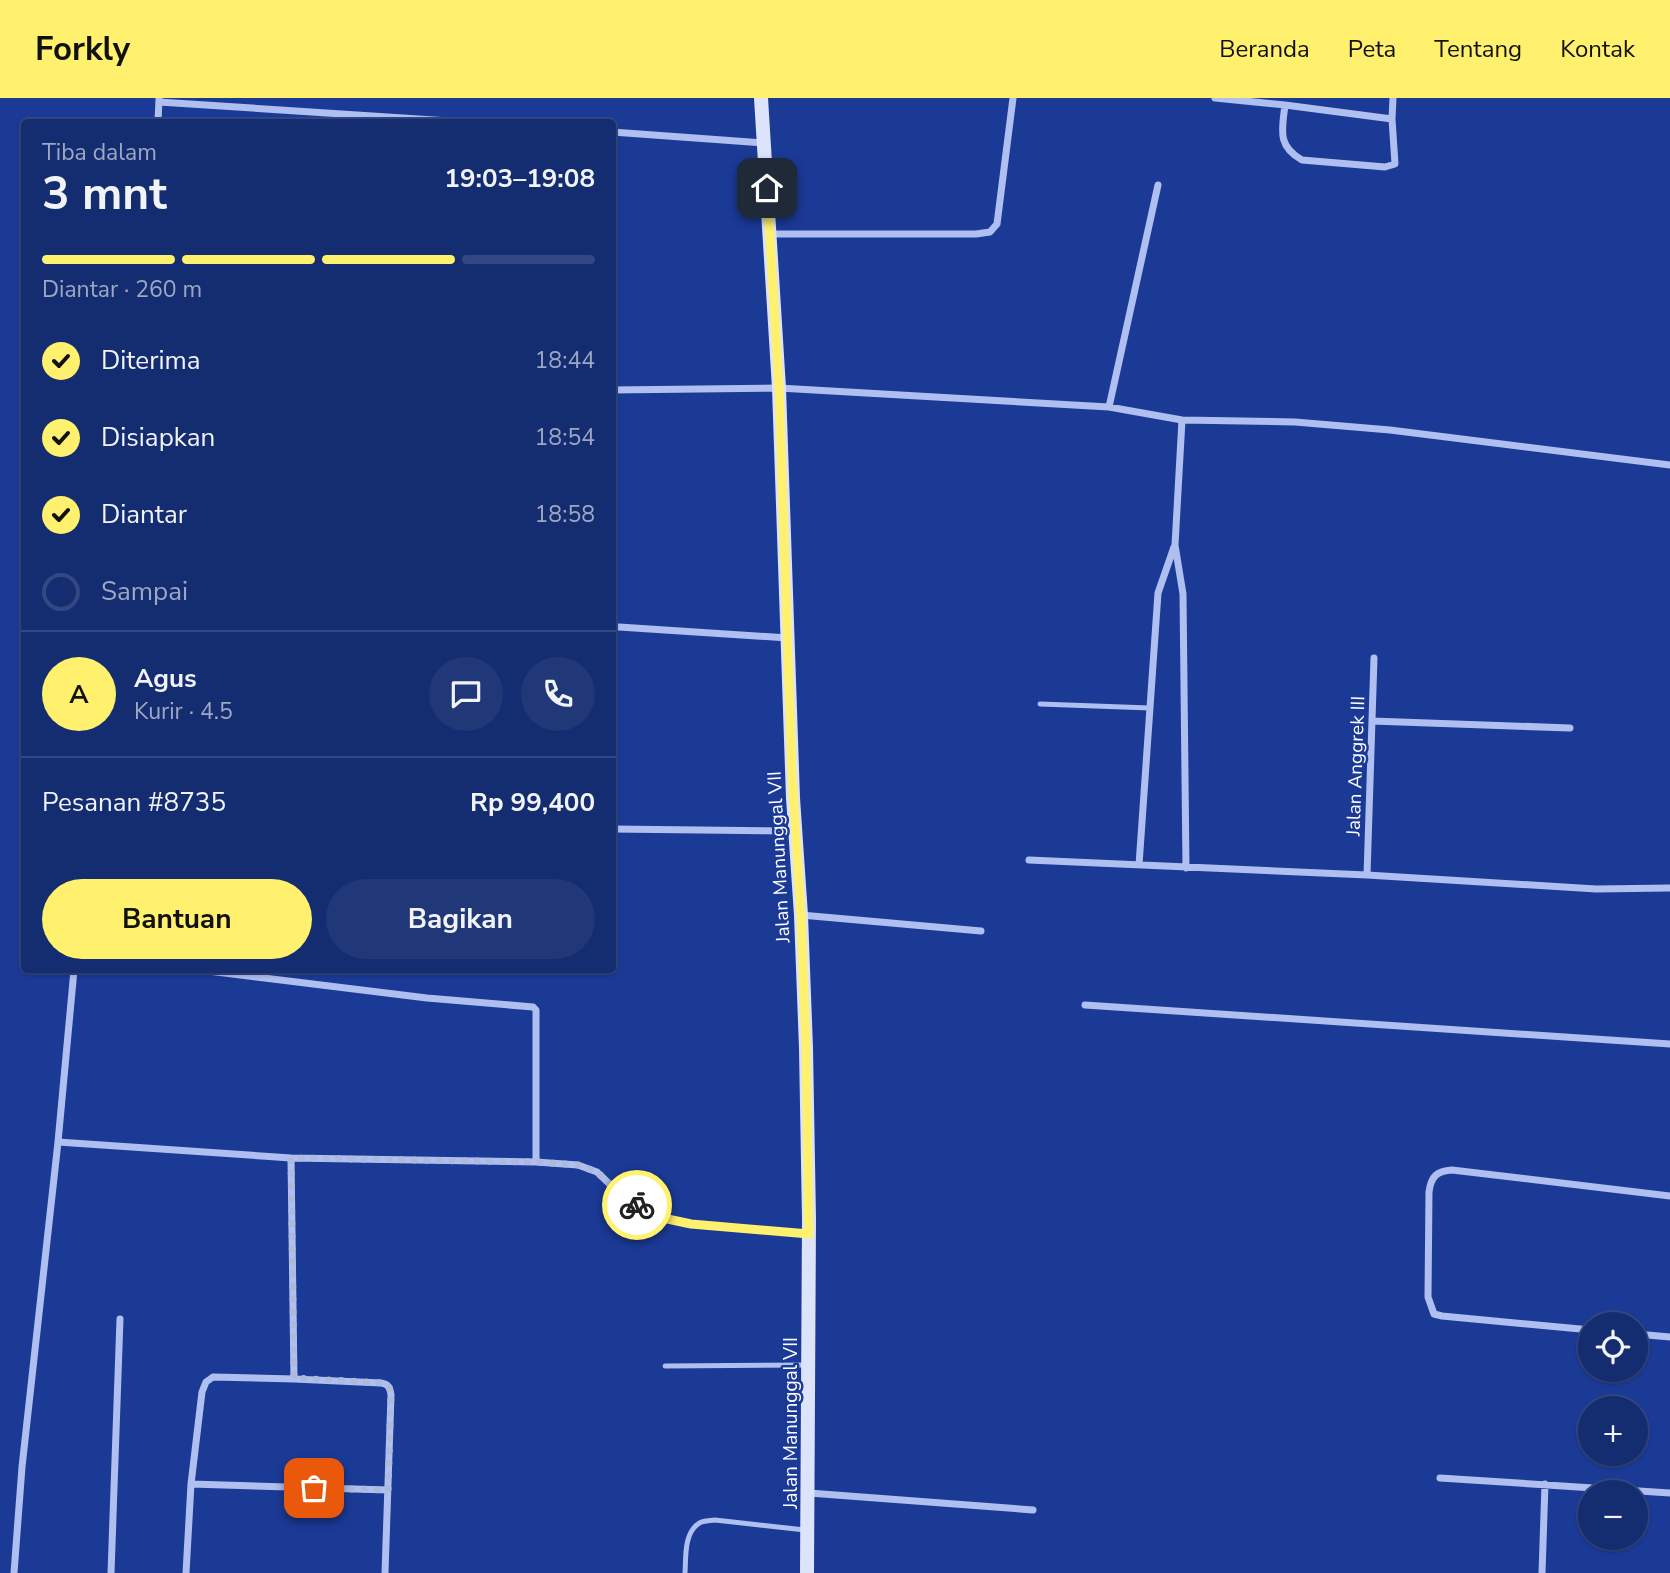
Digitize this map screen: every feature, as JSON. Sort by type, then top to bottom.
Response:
[{"type":"street","name":"Jalan Manunggal VII","points":[[761,98],[779,388],[806,1061],[809,1234],[807,1573]]},
{"type":"street","points":[[770,234],[990,232],[997,224],[1013,98]]},
{"type":"street","points":[[1215,98],[1284,104],[1392,119]]},
{"type":"street","points":[[1284,104],[1282,134],[1286,147],[1302,160],[1385,167],[1395,164],[1393,98]]},
{"type":"street","points":[[158,119],[159,100],[422,119]]},
{"type":"street","points":[[616,132],[764,143]]},
{"type":"street","points":[[1109,407],[1158,185]]},
{"type":"street","points":[[616,390],[779,388],[1109,407],[1182,420],[1295,422],[1390,430],[1670,465]]},
{"type":"street","points":[[1182,420],[1175,545],[1183,594],[1186,867]]},
{"type":"street","points":[[1139,865],[1158,593],[1175,545]]},
{"type":"street","points":[[619,627],[789,638]]},
{"type":"street","name":"Jalan Anggrek III","points":[[1367,875],[1374,658]]},
{"type":"street","points":[[1372,721],[1570,728]]},
{"type":"street","points":[[616,830],[796,831]]},
{"type":"street","points":[[1029,860],[1367,875],[1596,889],[1670,888]]},
{"type":"street","points":[[801,915],[981,931]]},
{"type":"street","points":[[14,1573],[22,1468],[74,973]]},
{"type":"street","points":[[224,973],[427,998],[533,1007],[536,1010],[536,1162]]},
{"type":"street","points":[[1085,1005],[1670,1044]]},
{"type":"street","points":[[58,1142],[291,1158],[578,1165],[597,1172],[640,1208],[663,1218],[691,1224],[809,1234]]},
{"type":"street","points":[[291,1158],[294,1378]]},
{"type":"street","points":[[1578,1329],[1434,1314],[1428,1297],[1431,1180],[1438,1172],[1452,1170],[1670,1196]]},
{"type":"street","points":[[111,1573],[120,1319]]},
{"type":"street","points":[[1648,1335],[1670,1337]]},
{"type":"street","points":[[186,1573],[191,1484],[202,1392],[206,1382],[213,1377],[385,1383],[389,1387],[391,1395],[385,1573]]},
{"type":"street","points":[[1440,1478],[1670,1493]]},
{"type":"street","points":[[191,1484],[388,1490]]},
{"type":"street","points":[[1542,1573],[1545,1484]]},
{"type":"street","points":[[809,1493],[1033,1510]]},
{"type":"lane","points":[[1040,704],[1150,708]]},
{"type":"lane","points":[[665,1366],[809,1365]]},
{"type":"lane","points":[[685,1573],[687,1542],[695,1527],[702,1522],[716,1520],[808,1530]]},
{"type":"way so far","points":[[314,1488],[388,1490],[391,1391],[385,1383],[294,1378],[291,1158],[578,1165],[597,1172],[619,1193],[637,1205]]},
{"type":"route","points":[[637,1205],[663,1218],[691,1224],[809,1234],[801,915],[792,774],[779,388],[767,188]]}]
